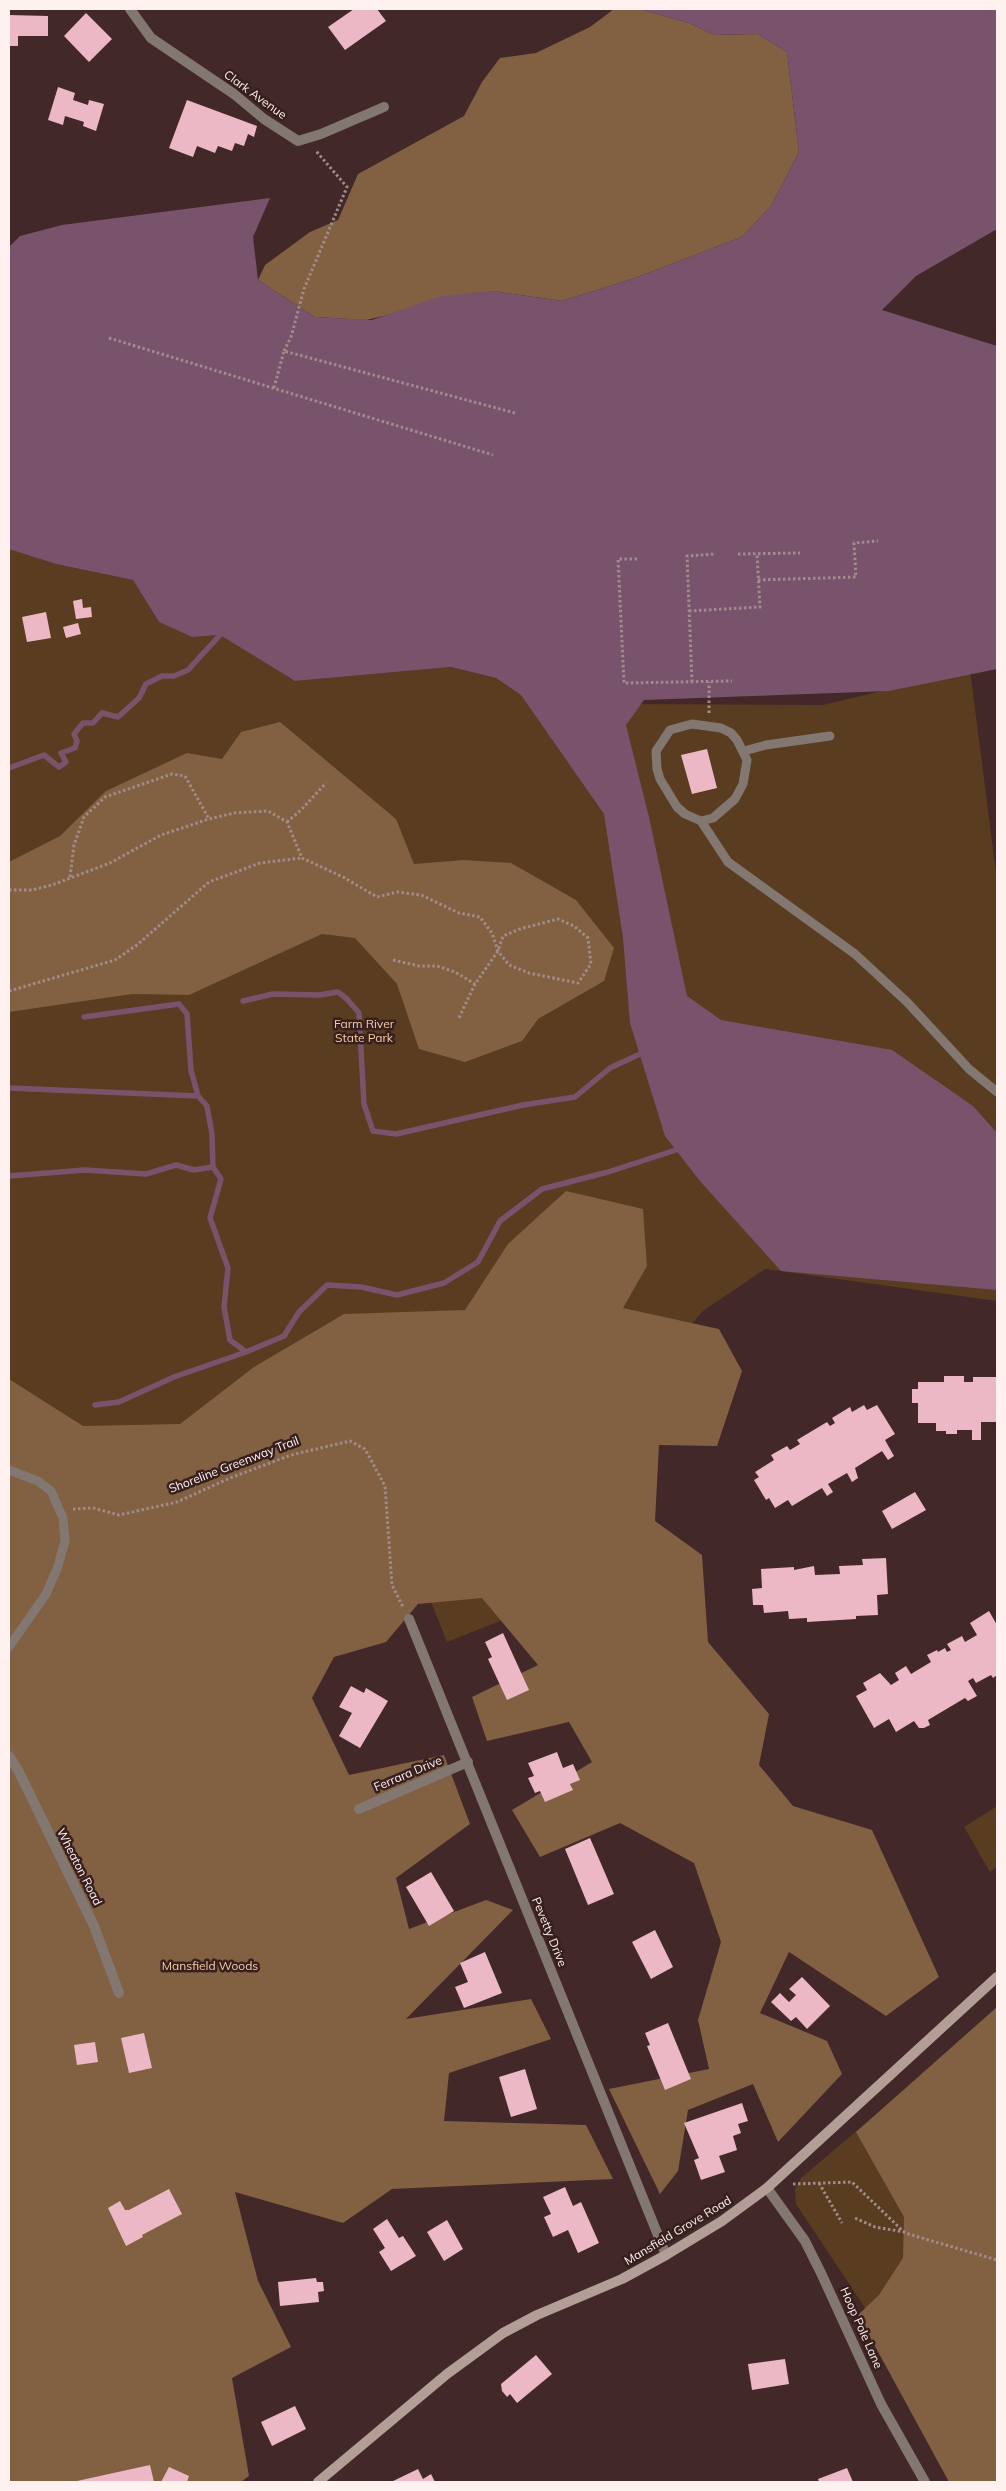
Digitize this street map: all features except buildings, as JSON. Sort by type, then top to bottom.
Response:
[{"type":"street","name":"Clark Avenue","points":[[130,9],[151,38],[234,94],[264,118],[298,141],[306,139]]},
{"type":"street","points":[[306,139],[384,107]]},
{"type":"street","name":"Pevetty Drive","points":[[409,1619],[666,2255]]},
{"type":"street","name":"Wheaton Road","points":[[9,1756],[18,1770],[94,1926],[119,1993]]},
{"type":"street","name":"Ferrara Drive","points":[[359,1809],[468,1762]]},
{"type":"street","name":"Mansfield Grove Road","points":[[318,2482],[447,2374],[504,2333],[537,2315],[622,2278],[666,2255],[722,2221],[767,2188],[997,1977]]},
{"type":"street","name":"Hoop Pole Lane","points":[[767,2188],[805,2241],[822,2273],[881,2404],[925,2482]]},
{"type":"lane","points":[[701,821],[713,818],[735,798],[747,772],[744,752],[731,733],[721,728],[692,724],[670,730],[659,742],[656,750],[657,769],[668,794],[685,814],[701,821],[728,862],[855,954],[907,1002],[969,1068],[997,1092]]},
{"type":"lane","points":[[744,752],[766,745],[830,736]]},
{"type":"lane","points":[[9,1470],[46,1486],[60,1509],[65,1541],[57,1569],[46,1594],[9,1647]]},
{"type":"path","points":[[274,388],[304,289],[347,187],[306,139]]},
{"type":"path","points":[[109,338],[493,455]]},
{"type":"path","points":[[284,352],[515,413]]},
{"type":"path","points":[[758,580],[856,577],[854,543],[878,541]]},
{"type":"path","points":[[738,554],[800,552]]},
{"type":"path","points":[[692,682],[687,556],[716,554]]},
{"type":"path","points":[[689,611],[760,607],[757,554]]},
{"type":"path","points":[[638,559],[618,559],[624,683],[732,681]]},
{"type":"path","points":[[709,682],[709,701]]},
{"type":"path","points":[[70,877],[74,845],[84,817],[105,797],[172,774],[184,776],[209,818]]},
{"type":"path","points":[[287,822],[326,783]]},
{"type":"path","points":[[9,890],[32,890],[110,864],[161,835],[209,818],[234,813],[268,811],[287,822],[302,858]]},
{"type":"path","points":[[9,991],[115,960],[138,945],[209,882],[260,863],[302,858],[343,877],[377,897],[397,892],[421,895],[459,913],[480,917],[492,933],[498,951],[509,965],[562,981],[578,983],[591,964],[588,938],[574,926],[558,919],[520,929],[503,936],[498,951],[475,984],[458,1020]]},
{"type":"path","points":[[393,960],[419,966],[437,966],[456,972],[475,984]]},
{"type":"path","name":"Shoreline Greenway Trail","points":[[60,1509],[93,1508],[119,1514],[139,1511],[177,1502],[230,1478],[292,1455],[350,1441],[365,1449],[385,1486],[392,1585],[409,1619]]},
{"type":"path","points":[[777,2179],[796,2185],[852,2182],[905,2232]]},
{"type":"path","points":[[818,2183],[842,2223]]},
{"type":"path","points":[[855,2218],[875,2227],[905,2232],[997,2260]]},
{"type":"green space","points":[[614,9],[643,10],[689,23],[714,35],[758,34],[787,52],[799,152],[771,206],[742,237],[632,279],[562,301],[492,291],[366,320],[315,317],[258,280],[265,265],[310,232],[338,220],[358,174],[464,116],[482,82],[500,58],[536,53],[590,27]]},
{"type":"green space","name":"Farm River State Park","points":[[9,548],[56,564],[133,580],[159,622],[192,637],[220,635],[295,681],[451,667],[496,678],[522,695],[627,704],[823,705],[970,670],[997,880],[997,1301],[765,1269],[703,1311],[673,1345],[576,1591],[447,1642],[420,1574],[9,1734]]},
{"type":"green space","points":[[280,722],[396,819],[414,864],[464,860],[511,863],[576,900],[614,948],[604,981],[538,1019],[522,1041],[465,1062],[419,1049],[397,984],[355,938],[322,934],[189,995],[132,994],[9,1012],[9,862],[60,836],[106,791],[187,753],[222,759],[241,732]]},
{"type":"green space","name":"Mansfield Woods","points":[[566,1191],[643,1209],[647,1266],[623,1308],[719,1329],[742,1371],[717,1446],[659,1445],[655,1521],[702,1555],[708,1642],[769,1714],[759,1765],[793,1806],[872,1830],[939,1977],[886,2016],[789,1952],[760,2013],[827,2041],[842,2074],[778,2142],[753,2084],[688,2110],[678,2171],[660,2194],[609,2089],[709,2069],[698,2020],[721,1942],[694,1863],[620,1823],[540,1857],[512,1810],[592,1762],[569,1722],[487,1741],[472,1697],[538,1665],[482,1598],[418,1604],[386,1642],[334,1657],[312,1698],[349,1775],[444,1755],[470,1824],[396,1878],[409,1929],[486,1900],[513,1910],[406,2019],[531,1999],[551,2039],[449,2073],[444,2121],[586,2125],[613,2179],[392,2189],[343,2223],[235,2192],[258,2281],[291,2347],[232,2378],[249,2476],[241,2482],[9,2482],[9,1379],[83,1426],[180,1424],[254,1367],[344,1314],[465,1310],[508,1244]]},
{"type":"green space","points":[[997,1806],[997,1867],[990,1872],[964,1827]]},
{"type":"green space","points":[[997,2007],[997,2482],[949,2482],[858,2315],[879,2295],[903,2258],[904,2217],[856,2132]]},
{"type":"green space","points":[[962,2042],[997,2482],[963,2482],[863,2305],[796,2204],[795,2189],[801,2178]]},
{"type":"shaded area","points":[[614,9],[997,9],[997,229],[916,276],[882,310],[997,346],[997,669],[889,691],[644,700],[626,725],[649,817],[687,996],[721,1020],[892,1050],[973,1106],[997,1133],[997,1290],[781,1271],[700,1181],[665,1136],[630,1023],[623,938],[604,814],[521,695],[496,678],[451,667],[295,681],[220,635],[192,637],[159,622],[133,580],[56,564],[9,549],[9,247],[20,236],[62,225],[270,198],[253,237],[258,280],[315,317],[372,320],[441,296],[492,291],[562,301],[632,279],[742,237],[771,206],[799,152],[787,52],[758,34],[714,35],[689,23],[643,10]]},
{"type":"waterway","points":[[9,768],[44,755],[59,767],[66,762],[61,753],[75,748],[77,741],[74,734],[83,723],[93,723],[102,713],[118,717],[139,698],[146,684],[162,676],[174,676],[188,670],[220,635]]},
{"type":"waterway","points":[[243,1001],[273,994],[319,995],[338,992],[347,999],[359,1013],[364,1104],[373,1131],[396,1134],[523,1105],[575,1097],[610,1068],[640,1054]]},
{"type":"waterway","points":[[84,1017],[179,1004],[187,1014],[191,1070],[198,1096]]},
{"type":"waterway","points":[[9,1088],[198,1096],[207,1106],[212,1134],[213,1167]]},
{"type":"waterway","points":[[9,1176],[85,1170],[146,1174],[176,1165],[194,1170],[213,1167],[221,1179],[210,1218],[228,1268],[224,1307],[230,1340],[246,1352],[284,1336],[299,1312],[327,1285],[361,1287],[397,1295],[444,1283],[478,1262],[500,1221],[542,1189],[608,1172],[676,1150]]},
{"type":"waterway","points":[[95,1405],[119,1402],[174,1377],[246,1352]]}]
